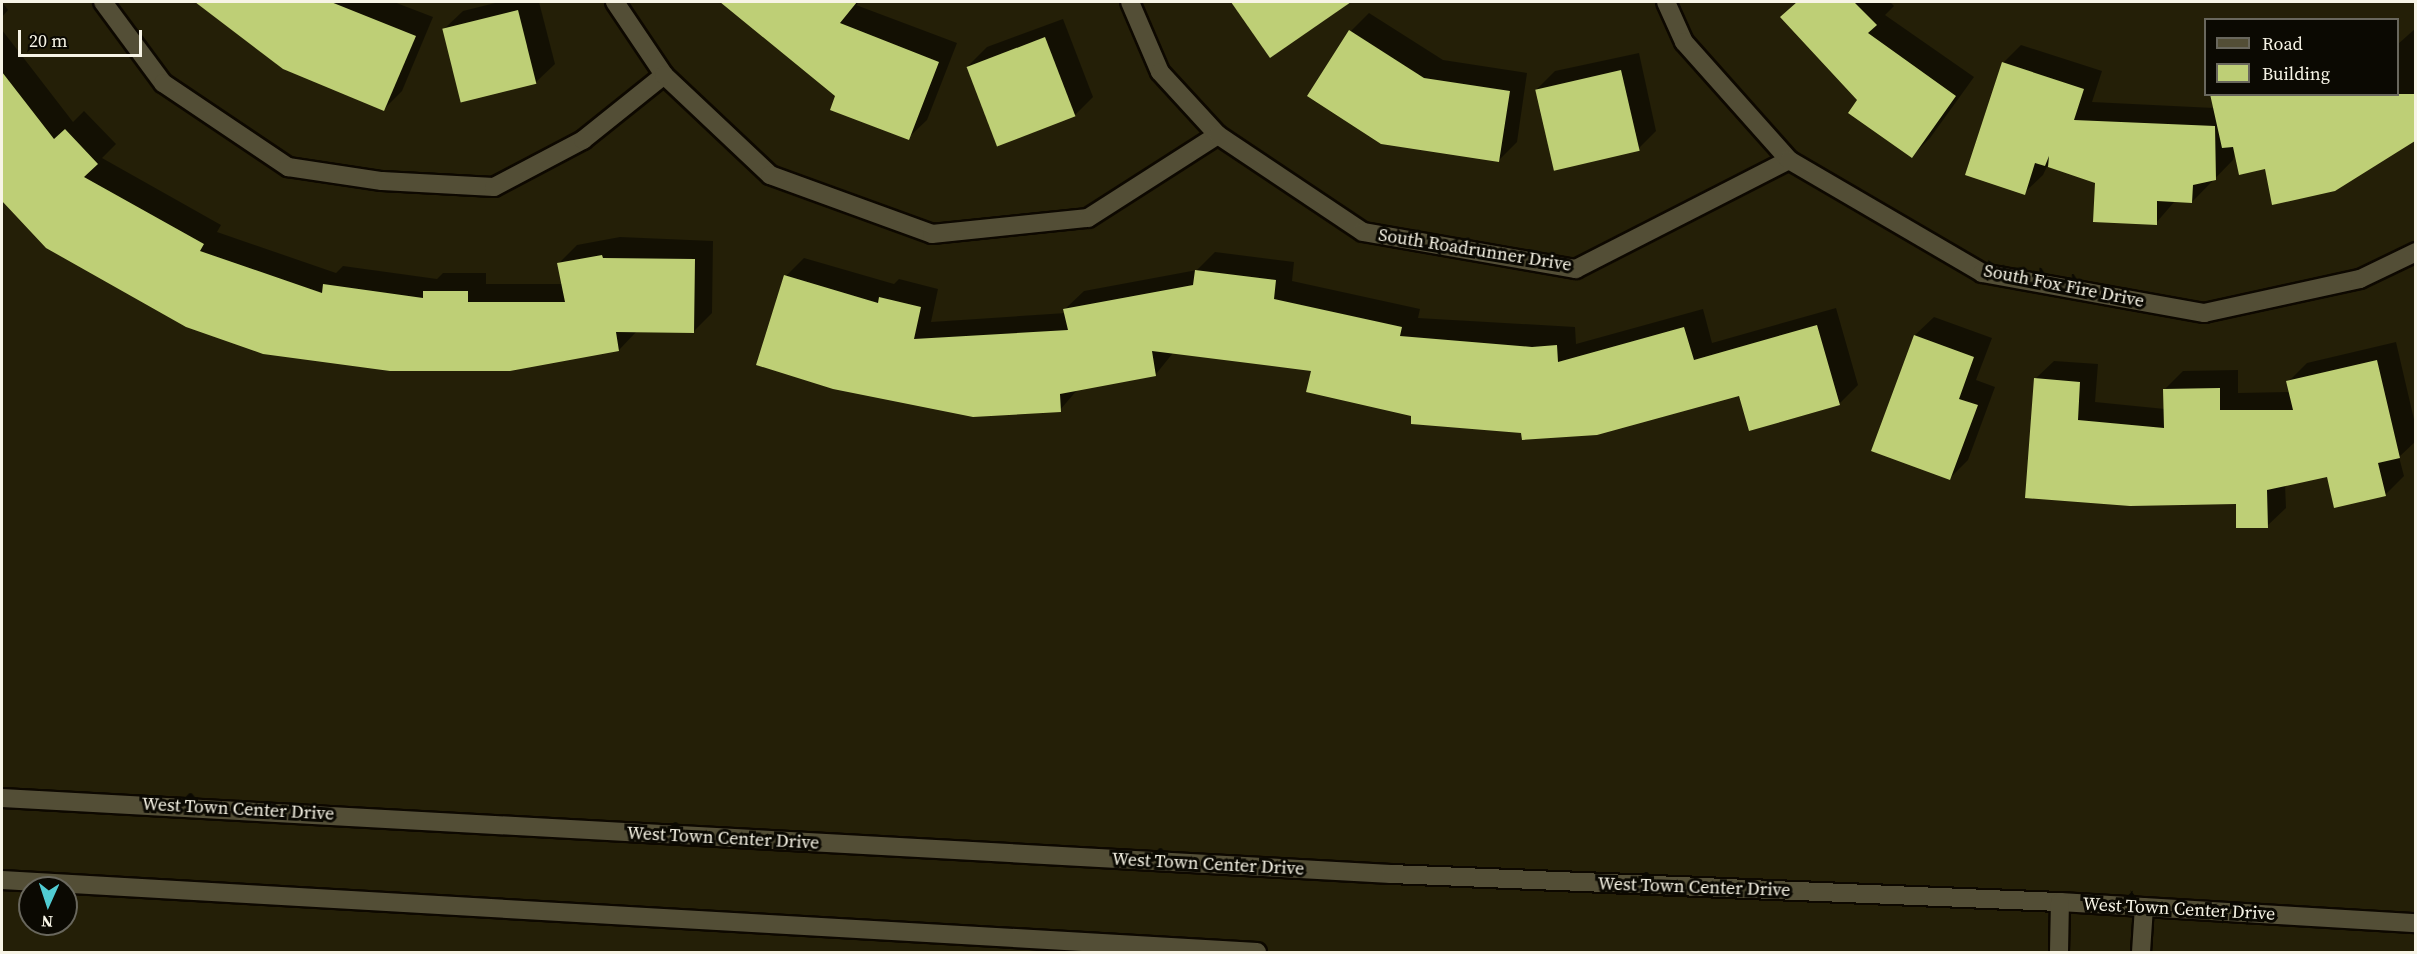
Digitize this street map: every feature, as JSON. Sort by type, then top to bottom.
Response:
[{"type":"street","points":[[103,2],[164,83],[288,167],[382,181],[494,186],[583,140],[664,75]]},
{"type":"street","points":[[615,2],[664,75],[770,175],[932,234],[1088,218],[1218,135]]},
{"type":"street","name":"South Roadrunner Drive","points":[[1130,2],[1160,72],[1218,135],[1363,232],[1576,269],[1789,160]]},
{"type":"street","name":"South Fox Fire Drive","points":[[1666,2],[1683,42],[1789,160],[1982,273],[2204,313],[2360,279],[2415,252]]},
{"type":"street","name":"West Town Center Drive","points":[[2,798],[1391,874],[2060,902],[2415,923]]},
{"type":"street","points":[[2,880],[1257,952]]},
{"type":"street","points":[[2059,952],[2060,902]]},
{"type":"street","points":[[2141,952],[2144,907]]},
{"type":"building","points":[[195,2],[331,2],[416,36],[384,111],[283,69]]},
{"type":"building","points":[[720,2],[857,2],[840,23],[939,62],[909,140],[830,110],[835,96]]},
{"type":"building","points":[[1231,2],[1351,2],[1270,58]]},
{"type":"building","points":[[1797,2],[1854,2],[1877,25],[1868,33],[1956,96],[1912,158],[1848,113],[1857,100],[1780,17]]},
{"type":"building","points":[[518,10],[536,84],[461,103],[442,29]]},
{"type":"building","points":[[1349,30],[1424,78],[1510,91],[1499,162],[1381,144],[1307,96]]},
{"type":"building","points":[[1045,37],[1075,116],[997,146],[967,67]]},
{"type":"building","points":[[2002,62],[2084,89],[2074,120],[2215,126],[2216,180],[2193,185],[2192,203],[2157,201],[2157,225],[2093,222],[2095,183],[2048,167],[2049,156],[2045,166],[2035,163],[2025,195],[1965,175]]},
{"type":"building","points":[[1621,70],[1640,151],[1554,171],[1535,90]]},
{"type":"building","points":[[2,72],[54,139],[65,129],[98,164],[84,177],[204,244],[200,251],[322,293],[323,284],[423,298],[423,291],[468,291],[468,302],[565,302],[557,263],[602,255],[603,258],[695,259],[694,333],[616,332],[619,351],[510,371],[390,371],[263,354],[186,327],[46,248],[2,201]]},
{"type":"building","points":[[2399,94],[2415,94],[2415,141],[2335,191],[2272,205],[2265,169],[2239,175],[2233,147],[2222,148],[2210,96],[2399,96]]},
{"type":"building","points":[[1195,270],[1276,280],[1274,299],[1402,327],[1400,336],[1532,347],[1557,345],[1558,362],[1684,327],[1694,360],[1817,325],[1840,405],[1749,431],[1739,396],[1597,435],[1522,440],[1521,433],[1411,424],[1411,416],[1306,392],[1311,371],[1152,351],[1156,376],[1060,394],[1061,412],[973,417],[833,389],[756,365],[784,275],[878,303],[879,297],[921,307],[914,339],[1068,330],[1063,309],[1193,285]]},
{"type":"building","points":[[1914,335],[1974,357],[1959,399],[1978,405],[1950,480],[1871,451]]},
{"type":"building","points":[[2377,360],[2400,458],[2378,463],[2386,496],[2334,508],[2327,477],[2267,490],[2268,528],[2236,528],[2236,504],[2130,506],[2025,498],[2034,378],[2080,382],[2078,420],[2164,428],[2163,389],[2220,388],[2220,410],[2293,410],[2286,381]]}]
